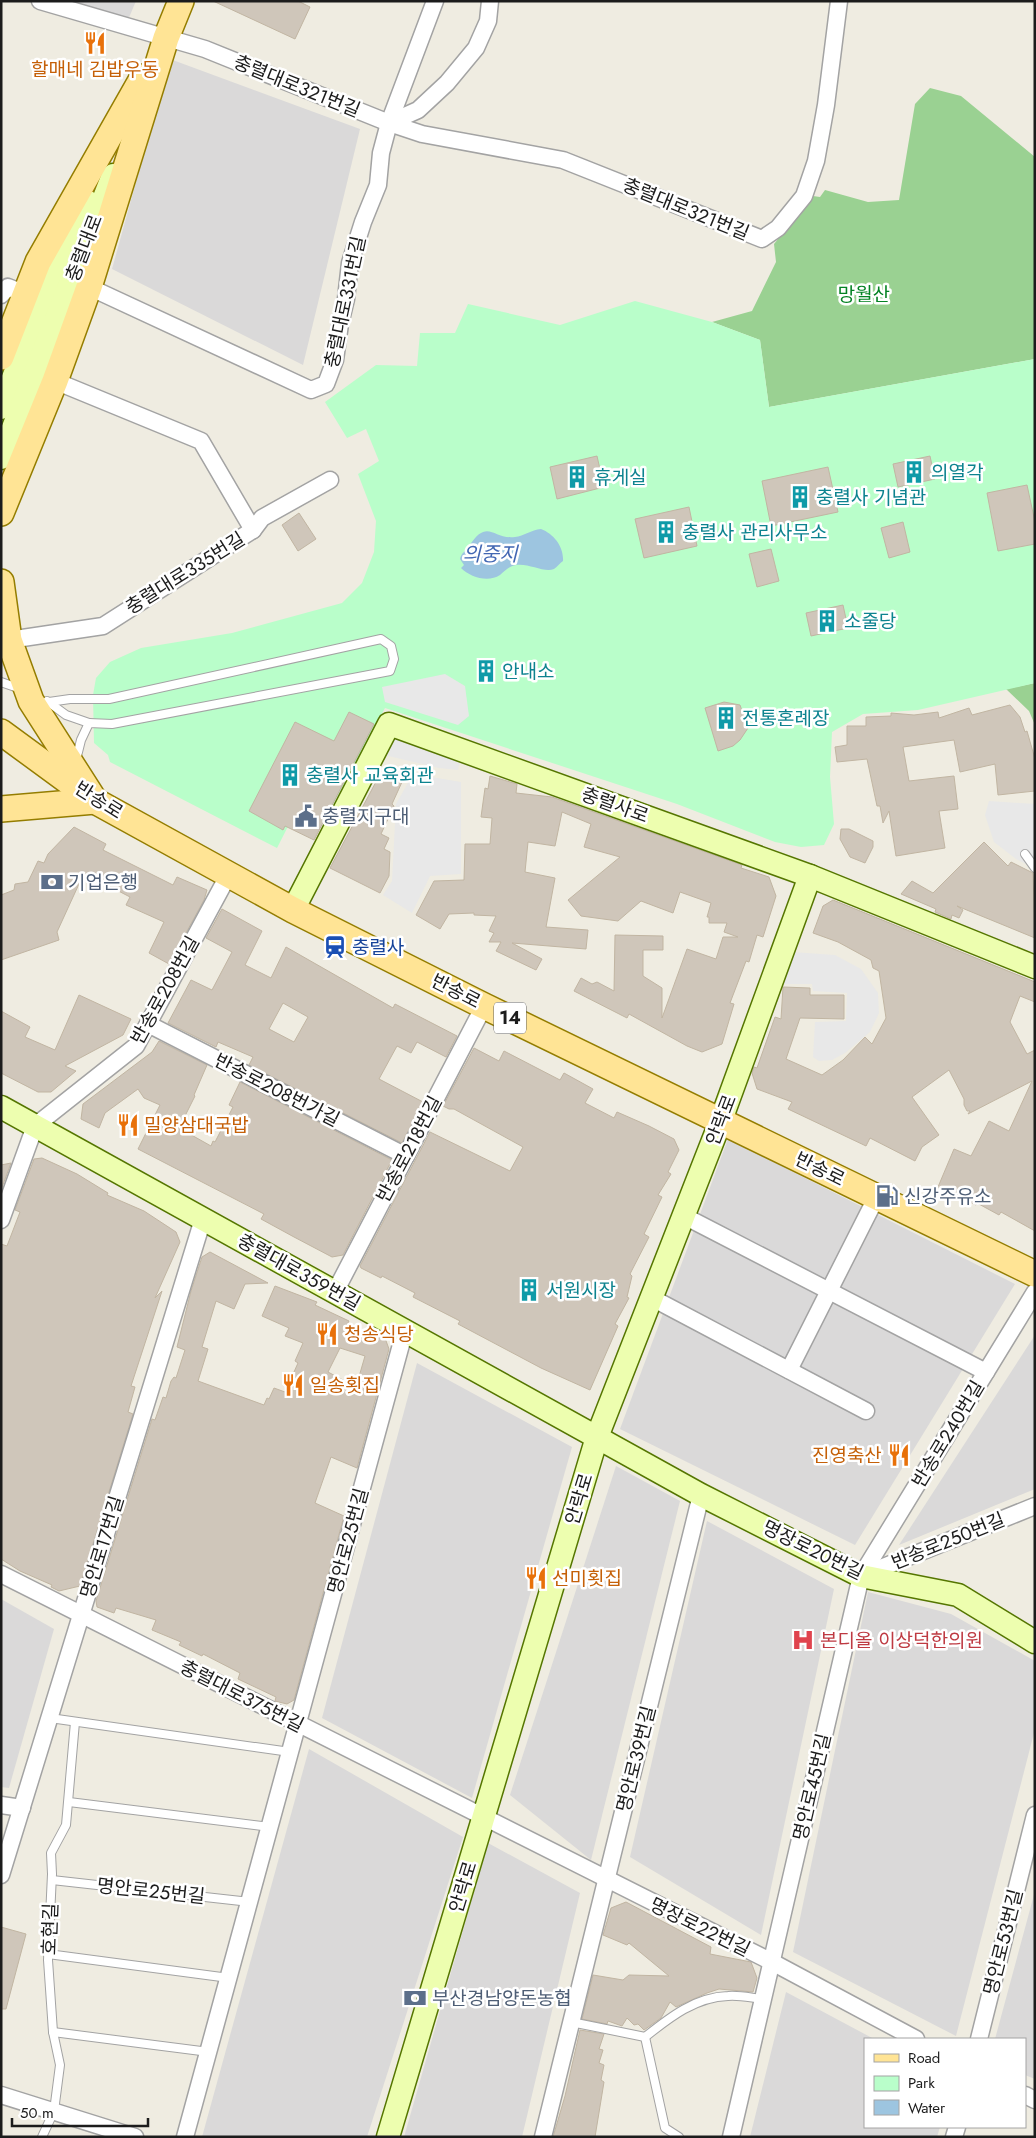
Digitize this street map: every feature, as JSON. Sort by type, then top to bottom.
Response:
[{"type":"main road","name":"충렬대로","points":[[1,458],[181,1]]},
{"type":"main road","name":"충렬대로","points":[[1,408],[55,272],[166,38]]},
{"type":"main road","points":[[1,513],[55,381],[89,288],[166,38]]},
{"type":"main road","points":[[1,357],[13,295],[38,262],[166,38]]},
{"type":"main road","points":[[1,582],[10,640],[38,696],[31,701],[95,801],[1,809]]},
{"type":"main road","name":"충렬사로","points":[[293,910],[389,724],[810,876],[1035,967]]},
{"type":"main road","name":"반송로","points":[[1,732],[95,801],[293,910],[484,1006],[1035,1274]]},
{"type":"main road","name":"안락로","points":[[388,2137],[598,1437],[721,1120],[810,876]]},
{"type":"main road","name":"충렬대로359번길","points":[[1,1107],[598,1437]]},
{"type":"main road","name":"명장로20번길","points":[[598,1437],[701,1495],[861,1576],[958,1595],[1035,1642]]},
{"type":"street","name":"충렬대로321번길","points":[[40,1],[205,49],[389,123],[422,134],[563,160],[762,239],[778,228],[804,196],[816,161],[826,105],[839,1]]},
{"type":"street","name":"충렬대로331번길","points":[[89,288],[310,390],[326,384],[335,360],[346,299],[350,263],[363,222],[378,185],[381,153],[389,123],[435,1]]},
{"type":"street","points":[[389,123],[418,110],[447,83],[476,48],[488,21],[490,1]]},
{"type":"street","name":"충렬대로335번길","points":[[10,640],[103,626],[253,530],[201,441],[55,381]]},
{"type":"street","points":[[253,530],[262,518],[330,480]]},
{"type":"street","name":"반송로208번길","points":[[35,1126],[136,1046],[229,874]]},
{"type":"street","name":"반송로218번길","points":[[335,1292],[484,1006]]},
{"type":"street","name":"반송로208번가길","points":[[148,1024],[406,1156]]},
{"type":"street","points":[[1,1220],[35,1126]]},
{"type":"street","points":[[789,1370],[877,1196]]},
{"type":"street","points":[[684,1216],[986,1372]]},
{"type":"street","name":"명안로17번길","points":[[1,1875],[203,1219]]},
{"type":"street","name":"반송로240번길","points":[[861,1576],[1035,1292]]},
{"type":"street","points":[[652,1298],[866,1411]]},
{"type":"street","name":"명안로25번길","points":[[186,2137],[405,1330]]},
{"type":"street","name":"명안로39번길","points":[[543,2137],[701,1495]]},
{"type":"street","name":"반송로250번길","points":[[861,1576],[1035,1506]]},
{"type":"street","name":"충렬대로375번길","points":[[1,1574],[484,1818]]},
{"type":"street","name":"명안로45번길","points":[[730,2137],[861,1576]]},
{"type":"street","points":[[1,1805],[22,1808]]},
{"type":"street","name":"명안로53번길","points":[[979,2038],[1035,1815]]},
{"type":"street","name":"명장로22번길","points":[[484,1818],[772,1962],[914,2038]]},
{"type":"street","points":[[1,2095],[135,2137]]},
{"type":"lane","points":[[1,682],[38,696],[66,715],[89,722],[112,724],[390,671],[394,659],[391,646],[381,640],[108,699],[70,699],[38,696]]},
{"type":"lane","points":[[75,769],[81,740],[89,722]]},
{"type":"lane","points":[[1024,854],[1035,868]]},
{"type":"lane","points":[[50,1718],[290,1752]]},
{"type":"lane","name":"호현길","points":[[42,2137],[54,2112],[60,2065],[53,2032],[48,1954],[52,1880],[51,1853],[66,1825],[75,1722]]},
{"type":"lane","points":[[69,1802],[270,1827]]},
{"type":"lane","name":"명안로25번길","points":[[52,1880],[250,1902]]},
{"type":"lane","points":[[48,1954],[229,1978]]},
{"type":"lane","points":[[571,2022],[645,2037],[673,2015],[698,2002],[727,1996],[763,1999]]},
{"type":"lane","points":[[53,2032],[209,2052]]},
{"type":"lane","points":[[645,2037],[665,2128],[679,2137]]},
{"type":"shaded area","points":[[40,1],[136,1],[125,27]]},
{"type":"shaded area","points":[[170,59],[360,129],[303,365],[112,269]]},
{"type":"shaded area","points":[[445,674],[465,686],[469,716],[458,725],[385,702],[382,687]]},
{"type":"shaded area","points":[[388,734],[462,752],[458,770],[439,768],[380,754]]},
{"type":"shaded area","points":[[413,774],[461,782],[461,874],[430,876],[412,913],[383,895],[392,881],[396,804]]},
{"type":"shaded area","points":[[989,801],[1035,804],[1035,873],[1030,866],[1016,859],[994,842],[985,815]]},
{"type":"shaded area","points":[[792,952],[835,955],[861,969],[878,993],[879,1013],[870,1032],[845,1053],[832,1060],[819,1061],[813,1057],[815,1022],[846,1021],[847,993],[813,991],[812,984],[782,984]]},
{"type":"shaded area","points":[[728,1139],[1015,1284],[855,1545],[620,1429]]},
{"type":"shaded area","points":[[1035,1335],[1035,1489],[899,1545]]},
{"type":"shaded area","points":[[417,1363],[572,1447],[472,1798],[322,1718]]},
{"type":"shaded area","points":[[616,1466],[680,1501],[591,1860],[510,1795]]},
{"type":"shaded area","points":[[707,1521],[834,1589],[761,1935],[630,1857]]},
{"type":"shaded area","points":[[868,1592],[951,1614],[1035,1661],[1035,1729],[956,2036],[793,1952]]},
{"type":"shaded area","points":[[1,1599],[54,1629],[9,1788],[1,1787]]},
{"type":"shaded area","points":[[309,1749],[463,1837],[367,2137],[202,2137]]},
{"type":"shaded area","points":[[488,1843],[580,1893],[522,2137],[404,2137]]},
{"type":"shaded area","points":[[1035,1891],[1035,2079],[1026,2075],[1026,2038],[995,2038]]},
{"type":"shaded area","points":[[786,1992],[872,2038],[864,2038],[864,2128],[940,2128],[937,2137],[750,2137]]},
{"type":"green space","name":"망월산","points":[[930,88],[961,96],[1035,157],[1035,359],[769,407],[760,340],[712,322],[752,311],[776,262],[774,244],[813,196],[820,197],[825,190],[868,202],[899,200],[915,104]]},
{"type":"green space","points":[[635,301],[712,322],[760,340],[769,407],[1035,359],[1035,683],[918,710],[863,714],[832,732],[830,777],[834,824],[824,845],[801,847],[775,842],[677,804],[385,708],[330,810],[303,797],[277,848],[110,762],[108,755],[94,743],[93,695],[96,678],[110,662],[141,648],[232,633],[342,603],[362,583],[374,552],[376,521],[358,474],[379,461],[366,429],[347,438],[325,402],[376,365],[417,366],[420,333],[455,333],[468,304],[560,325]]},
{"type":"green space","points":[[1035,683],[1035,725],[1029,711],[1006,689]]},
{"type":"water","name":"의중지","points":[[541,529],[554,538],[562,551],[563,561],[554,569],[546,570],[526,565],[516,565],[500,575],[485,579],[469,574],[461,568],[464,565],[460,559],[461,555],[481,533],[486,531],[501,536],[515,537]]},
{"type":"building","points":[[213,1],[298,1],[310,7],[295,39]]},
{"type":"building","name":"휴게실","points":[[597,456],[604,487],[557,499],[550,467]]},
{"type":"building","name":"의열각","points":[[930,456],[935,479],[898,487],[893,464]]},
{"type":"building","name":"충렬사 기념관","points":[[828,467],[838,512],[771,526],[762,481]]},
{"type":"building","points":[[1027,485],[1035,522],[1035,544],[998,551],[987,493]]},
{"type":"building","name":"충렬사 관리사무소","points":[[689,507],[697,546],[644,558],[635,519]]},
{"type":"building","points":[[299,513],[316,539],[298,551],[282,525]]},
{"type":"building","points":[[903,522],[910,552],[889,558],[881,528]]},
{"type":"building","points":[[771,549],[779,581],[757,587],[749,554]]},
{"type":"building","name":"소줄당","points":[[843,605],[848,628],[811,636],[806,613]]},
{"type":"building","name":"전통혼례장","points":[[724,702],[740,705],[748,728],[740,740],[733,746],[718,751],[705,708]]},
{"type":"building","points":[[1010,705],[1020,717],[1025,732],[1027,731],[1035,759],[1035,791],[998,795],[995,764],[960,772],[954,740],[903,747],[909,781],[954,776],[958,809],[939,811],[945,848],[896,856],[889,811],[883,823],[880,806],[877,806],[867,759],[837,762],[835,747],[847,745],[847,726],[866,726],[866,717],[891,716],[891,713],[914,715],[938,712],[939,718],[969,708],[972,715]]},
{"type":"building","name":"충렬사 교육회관","points":[[349,712],[374,724],[314,840],[285,826],[283,830],[249,811],[295,722],[334,741]]},
{"type":"building","points":[[385,774],[402,782],[392,804],[394,806],[381,834],[389,838],[384,849],[390,852],[389,876],[380,893],[330,868],[378,778],[382,781]]},
{"type":"building","points":[[490,776],[517,784],[516,793],[552,797],[742,865],[741,868],[769,877],[776,896],[763,937],[757,935],[749,962],[746,961],[730,1003],[734,1004],[722,1044],[702,1052],[687,1046],[629,1014],[627,1018],[574,991],[581,978],[592,984],[597,982],[614,991],[615,935],[663,936],[663,950],[643,950],[643,976],[662,988],[662,1018],[687,949],[716,959],[723,937],[738,937],[724,932],[727,923],[709,923],[709,917],[707,917],[711,903],[680,892],[673,913],[641,901],[618,921],[581,916],[568,900],[620,857],[584,847],[591,824],[562,812],[555,846],[528,842],[525,872],[555,878],[546,927],[588,930],[586,949],[512,943],[542,959],[536,970],[496,951],[501,942],[489,942],[494,933],[489,931],[496,916],[474,915],[474,913],[449,914],[440,929],[416,915],[434,881],[464,880],[465,844],[490,844],[492,818],[481,817],[485,788],[488,789]]},
{"type":"building","points":[[74,827],[106,844],[103,850],[173,885],[177,877],[207,890],[204,900],[169,964],[149,953],[164,922],[126,905],[130,897],[84,873],[57,932],[59,940],[1,960],[1,895],[14,890],[15,884],[28,882],[38,861],[44,863],[48,854]]},
{"type":"building","points":[[841,829],[849,829],[873,841],[873,847],[865,863],[850,857],[840,839]]},
{"type":"building","points":[[984,842],[1008,866],[1011,862],[1033,873],[1035,938],[957,906],[963,910],[959,918],[952,915],[951,919],[935,912],[936,909],[901,894],[912,881],[933,893]]},
{"type":"building","points":[[833,900],[1035,982],[1035,1002],[1020,996],[1010,1022],[1027,1054],[1035,1050],[1035,1231],[1001,1212],[999,1215],[977,1203],[976,1205],[938,1187],[954,1149],[971,1156],[989,1121],[1009,1131],[1032,1081],[968,1114],[970,1111],[967,1111],[964,1099],[949,1070],[912,1097],[939,1135],[922,1147],[915,1161],[870,1138],[866,1146],[788,1109],[792,1102],[757,1089],[752,1073],[754,1067],[757,1068],[775,1017],[781,1019],[783,987],[810,988],[810,995],[844,995],[844,1019],[800,1018],[786,1059],[822,1075],[843,1060],[865,1037],[872,1044],[886,1018],[879,971],[873,968],[871,960],[838,942],[813,933],[823,906]]},
{"type":"building","points":[[222,909],[262,931],[245,965],[271,978],[286,947],[393,1008],[395,1004],[457,1036],[446,1057],[417,1042],[411,1053],[397,1046],[379,1079],[423,1102],[402,1143],[249,1065],[253,1057],[218,1042],[216,1047],[168,1023],[191,980],[212,990],[232,952],[206,938]],"holes":[[[283,1003],[308,1017],[294,1042],[269,1029]]]},
{"type":"building","points":[[79,995],[131,1019],[123,1035],[65,1066],[76,1071],[51,1092],[38,1092],[1,1073],[1,1011],[30,1027],[25,1037],[55,1050]]},
{"type":"building","points":[[159,1041],[207,1065],[195,1096],[179,1128],[211,1146],[213,1141],[215,1142],[233,1107],[229,1105],[240,1082],[392,1160],[343,1255],[332,1257],[261,1219],[264,1214],[138,1149],[160,1105],[144,1098],[138,1089],[105,1113],[99,1128],[81,1119],[83,1104],[152,1052]]},
{"type":"building","points":[[474,1048],[499,1061],[504,1051],[560,1080],[564,1073],[593,1089],[585,1103],[614,1118],[617,1112],[649,1126],[674,1139],[679,1150],[668,1172],[671,1174],[658,1195],[662,1197],[644,1234],[649,1237],[630,1274],[632,1276],[627,1297],[629,1298],[615,1324],[618,1326],[590,1390],[541,1368],[458,1324],[460,1321],[413,1297],[415,1293],[382,1276],[381,1278],[360,1266],[430,1132],[510,1171],[523,1147],[454,1109],[443,1106]]},
{"type":"building","points":[[42,1158],[77,1174],[108,1193],[107,1195],[144,1211],[176,1232],[180,1242],[155,1298],[162,1291],[131,1386],[135,1387],[128,1412],[133,1414],[80,1586],[59,1591],[51,1587],[52,1585],[20,1571],[1,1559],[1,1244],[7,1246],[20,1212],[15,1210],[34,1159]]},
{"type":"building","points":[[11,1163],[1,1190],[1,1165]]},
{"type":"building","points":[[210,1252],[268,1283],[245,1284],[234,1309],[216,1301],[202,1347],[208,1349],[198,1381],[264,1405],[274,1388],[285,1392],[298,1363],[295,1361],[303,1343],[285,1336],[289,1328],[262,1316],[275,1286],[317,1302],[315,1305],[349,1321],[346,1327],[385,1338],[389,1349],[357,1468],[331,1457],[315,1503],[344,1516],[294,1700],[287,1704],[275,1701],[276,1697],[238,1679],[240,1673],[203,1654],[202,1656],[179,1645],[181,1642],[152,1630],[156,1620],[116,1608],[114,1613],[97,1607],[96,1601],[152,1419],[155,1420],[163,1397],[166,1398],[171,1381],[174,1377],[176,1378],[185,1350],[177,1347],[202,1257]],"holes":[[[340,1348],[365,1356],[356,1387],[328,1372]]]},
{"type":"building","points":[[626,1902],[711,1947],[710,1954],[751,1962],[757,1978],[753,1992],[719,1989],[676,2007],[670,2002],[661,2018],[644,2030],[638,2024],[634,2025],[627,2018],[622,2026],[608,2021],[607,2024],[582,2019],[593,1975],[623,1980],[629,1975],[669,1976],[629,1943],[627,1945],[603,1935],[611,1908]]},
{"type":"building","points":[[1,1927],[26,1934],[6,2009],[1,2009]]},
{"type":"building","points":[[580,2030],[604,2034],[599,2049],[603,2050],[599,2063],[604,2065],[601,2080],[604,2082],[595,2137],[553,2137],[565,2096]]},
{"type":"place","name":"할매네 김밥우동","points":[[95,43]]},
{"type":"place","name":"의열각","points":[[914,472]]},
{"type":"place","name":"휴게실","points":[[577,477]]},
{"type":"place","name":"충렬사 기념관","points":[[800,497]]},
{"type":"place","name":"충렬사 관리사무소","points":[[666,532]]},
{"type":"place","name":"소줄당","points":[[827,621]]},
{"type":"place","name":"안내소","points":[[486,671]]},
{"type":"place","name":"전통혼례장","points":[[726,718]]},
{"type":"place","name":"충렬사 교육회관","points":[[290,775]]},
{"type":"place","name":"충렬지구대","points":[[306,816]]},
{"type":"place","name":"기업은행","points":[[52,882]]},
{"type":"place","name":"충렬사","points":[[335,947]]},
{"type":"place","name":"밀양삼대국밥","points":[[128,1125]]},
{"type":"place","name":"신강주유소","points":[[887,1196]]},
{"type":"place","name":"서원시장","points":[[529,1290]]},
{"type":"place","name":"청송식당","points":[[327,1334]]},
{"type":"place","name":"일송횟집","points":[[293,1385]]},
{"type":"place","name":"진영축산","points":[[899,1455]]},
{"type":"place","name":"선미횟집","points":[[536,1578]]},
{"type":"place","name":"본디올 이상덕한의원","points":[[803,1640]]},
{"type":"place","name":"부산경남양돈농협","points":[[415,1998]]}]
